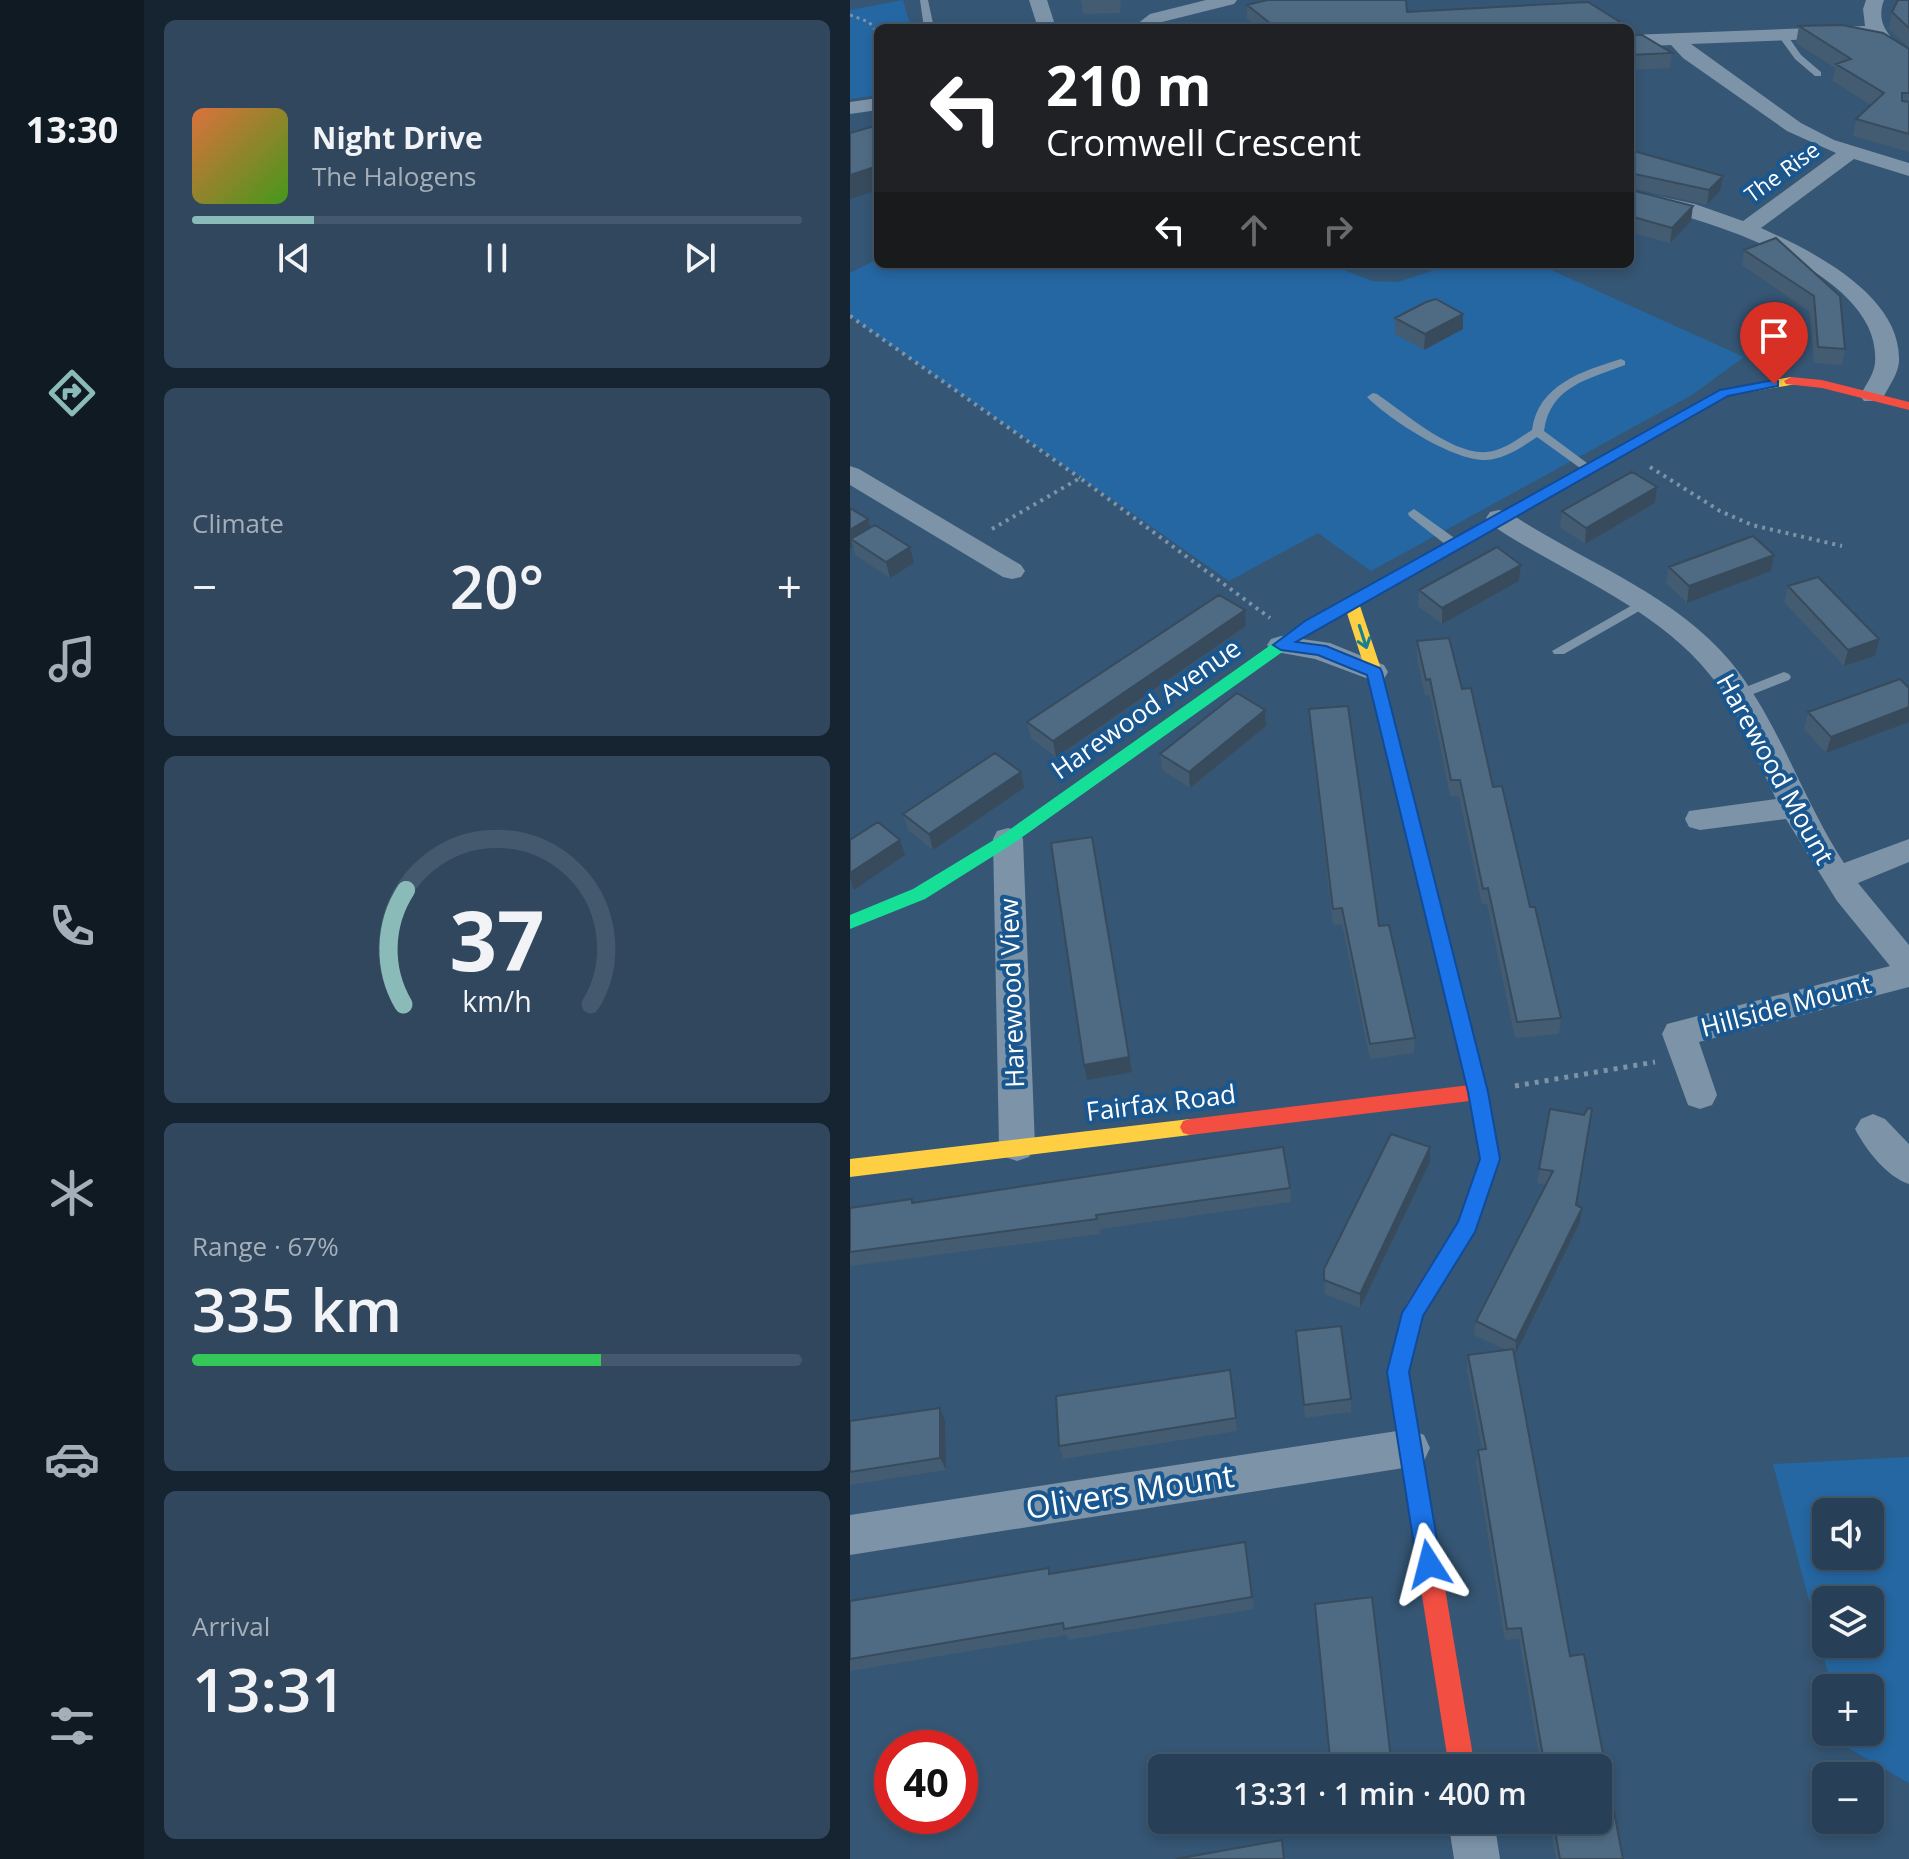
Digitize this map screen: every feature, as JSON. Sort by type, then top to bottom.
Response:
[{"type":"street","points":[[1038,0],[1046,24]]},
{"type":"street","points":[[1148,23],[1177,0]]},
{"type":"street","points":[[1148,23],[1228,0]]},
{"type":"street","points":[[1875,0],[1872,22],[1882,40],[1909,60]]},
{"type":"street","points":[[1634,41],[1877,31]]},
{"type":"street","points":[[1676,39],[1690,54],[1794,127],[1849,153],[1909,170]]},
{"type":"street","points":[[850,108],[874,105]]},
{"type":"street","name":"The Rise","points":[[1744,230],[1849,153]]},
{"type":"street","points":[[1634,197],[1695,210],[1787,247],[1852,289],[1883,330],[1887,363],[1872,396]]},
{"type":"street","name":"Harewood Avenue","points":[[850,922],[919,894],[1008,839],[1287,640],[1724,393],[1792,381],[1822,384],[1909,406]]},
{"type":"street","points":[[850,474],[1012,571]]},
{"type":"street","name":"Harewood Mount","points":[[1499,518],[1550,553],[1643,603],[1690,638],[1719,666],[1738,695],[1795,807],[1838,878],[1909,966]]},
{"type":"street","points":[[1351,602],[1374,672],[1478,1092],[1490,1159],[1468,1226],[1413,1313],[1398,1372],[1460,1754]]},
{"type":"street","points":[[1287,640],[1374,672]]},
{"type":"street","points":[[1700,819],[1795,807]]},
{"type":"street","name":"Harewood View","points":[[1008,839],[1017,1146]]},
{"type":"street","points":[[1838,878],[1909,850]]},
{"type":"street","name":"Hillside Mount","points":[[1700,1095],[1679,1034],[1909,974]]},
{"type":"street","name":"Fairfax Road","points":[[850,1168],[1478,1092]]},
{"type":"street","points":[[1873,1129],[1909,1169]]},
{"type":"street","name":"Olivers Mount","points":[[850,1535],[1410,1448]]},
{"type":"street","points":[[1473,1834],[1477,1859]]},
{"type":"lane","points":[[924,0],[928,24]]},
{"type":"lane","points":[[1782,34],[1798,57],[1818,74]]},
{"type":"lane","points":[[1538,432],[1543,407],[1556,389],[1621,363]]},
{"type":"lane","points":[[1373,397],[1459,452],[1484,457],[1496,454],[1538,432]]},
{"type":"lane","points":[[1538,432],[1587,469]]},
{"type":"lane","points":[[1414,513],[1455,545]]},
{"type":"lane","points":[[1559,651],[1643,603]]},
{"type":"lane","points":[[1738,695],[1784,677]]},
{"type":"path","points":[[850,15],[869,22],[874,30]]},
{"type":"path","points":[[850,316],[1080,478],[1287,640]]},
{"type":"path","points":[[1622,450],[1720,511],[1752,525],[1842,546]]},
{"type":"path","points":[[967,544],[1080,478]]},
{"type":"path","points":[[1478,1092],[1687,1057]]},
{"type":"shaded area","points":[[903,0],[910,24],[874,24],[874,96],[850,99],[850,10]]},
{"type":"shaded area","points":[[874,261],[874,268],[1339,268],[1373,281],[1398,282],[1441,268],[1547,268],[1744,357],[1692,395],[1371,571],[1318,533],[1229,581],[850,316],[850,273]]},
{"type":"shaded area","points":[[1909,1457],[1909,1783],[1884,1769],[1884,1762],[1872,1762],[1848,1746],[1884,1746],[1884,1674],[1828,1674],[1824,1658],[1884,1658],[1884,1586],[1812,1586],[1812,1612],[1773,1464]]},
{"type":"building","points":[[1267,0],[1406,0],[1407,12],[1588,2],[1623,24],[1271,24],[1247,5]]},
{"type":"building","points":[[1898,0],[1909,0],[1909,28],[1892,12]]},
{"type":"building","points":[[1842,25],[1883,33],[1909,49],[1909,93],[1902,93],[1902,101],[1909,102],[1909,134],[1856,119],[1884,93],[1836,64],[1851,59],[1799,26]]},
{"type":"building","points":[[1634,35],[1642,35],[1672,53],[1634,55]]},
{"type":"building","points":[[874,126],[874,167],[850,175],[850,133]]},
{"type":"building","points":[[1634,151],[1723,176],[1709,190],[1634,174]]},
{"type":"building","points":[[1634,191],[1693,206],[1672,228],[1634,217]]},
{"type":"building","points":[[1776,238],[1840,296],[1845,349],[1818,347],[1814,296],[1744,250]]},
{"type":"building","points":[[1436,299],[1463,314],[1425,334],[1395,318],[1426,302]]},
{"type":"building","points":[[1632,472],[1657,487],[1586,528],[1562,511]]},
{"type":"building","points":[[850,508],[868,519],[850,530]]},
{"type":"building","points":[[875,525],[910,547],[886,562],[851,539]]},
{"type":"building","points":[[1753,536],[1774,555],[1689,586],[1669,567]]},
{"type":"building","points":[[1497,547],[1521,565],[1442,608],[1419,590]]},
{"type":"building","points":[[1818,577],[1879,639],[1848,650],[1788,586]]},
{"type":"building","points":[[1219,595],[1245,610],[1053,741],[1027,722]]},
{"type":"building","points":[[1449,638],[1462,689],[1471,688],[1493,787],[1502,786],[1530,907],[1535,907],[1561,1018],[1517,1022],[1488,888],[1483,889],[1460,780],[1451,780],[1430,679],[1426,680],[1417,641]]},
{"type":"building","points":[[1900,679],[1909,688],[1909,707],[1831,737],[1808,712]]},
{"type":"building","points":[[1237,693],[1265,710],[1189,772],[1160,754]]},
{"type":"building","points":[[1348,706],[1379,926],[1389,925],[1415,1038],[1370,1044],[1342,908],[1333,909],[1309,709]]},
{"type":"building","points":[[995,753],[1021,772],[929,834],[903,814]]},
{"type":"building","points":[[878,822],[900,840],[850,873],[850,840]]},
{"type":"building","points":[[1092,837],[1129,1057],[1084,1065],[1051,843]]},
{"type":"building","points":[[1588,1108],[1592,1109],[1576,1205],[1582,1208],[1516,1341],[1476,1321],[1553,1171],[1539,1169],[1550,1109],[1584,1115]]},
{"type":"building","points":[[1391,1134],[1430,1147],[1360,1294],[1324,1280],[1324,1269]]},
{"type":"building","points":[[1283,1147],[1290,1188],[1096,1215],[1097,1219],[850,1252],[850,1208],[912,1199],[912,1203]]},
{"type":"building","points":[[1341,1326],[1351,1399],[1304,1405],[1296,1331]]},
{"type":"building","points":[[1513,1349],[1570,1656],[1584,1654],[1603,1754],[1543,1754],[1521,1628],[1507,1629],[1478,1450],[1486,1449],[1468,1355]]},
{"type":"building","points":[[1230,1370],[1236,1418],[1059,1446],[1056,1396]]},
{"type":"building","points":[[940,1408],[940,1458],[850,1472],[850,1421]]},
{"type":"building","points":[[1245,1542],[1252,1597],[1064,1629],[1063,1623],[850,1659],[850,1601],[1049,1568],[1049,1574]]},
{"type":"building","points":[[1372,1597],[1390,1754],[1330,1754],[1315,1604]]},
{"type":"building","points":[[1612,1801],[1623,1859],[1560,1859],[1556,1834],[1612,1834]]},
{"type":"building","points":[[1282,1840],[1284,1859],[1176,1859]]},
{"type":"traffic: fast","points":[[850,922],[919,894],[1008,839],[1311,624],[1337,609]]},
{"type":"traffic: slow","points":[[1337,609],[1724,393],[1791,381]]},
{"type":"traffic: slow","points":[[1351,602],[1374,672],[1478,1092],[1490,1159],[1470,1220]]},
{"type":"traffic: slow","points":[[850,1168],[1190,1127]]},
{"type":"traffic: jam","points":[[1791,381],[1822,384],[1909,406]]},
{"type":"traffic: jam","points":[[1190,1127],[1478,1092]]},
{"type":"traffic: jam","points":[[1460,1754],[1398,1372],[1413,1313],[1470,1220]]},
{"type":"route","points":[[1429,1564],[1398,1372],[1413,1313],[1468,1226],[1490,1159],[1478,1092],[1374,672],[1320,650],[1281,645],[1311,624],[1724,393],[1774,384]]}]
